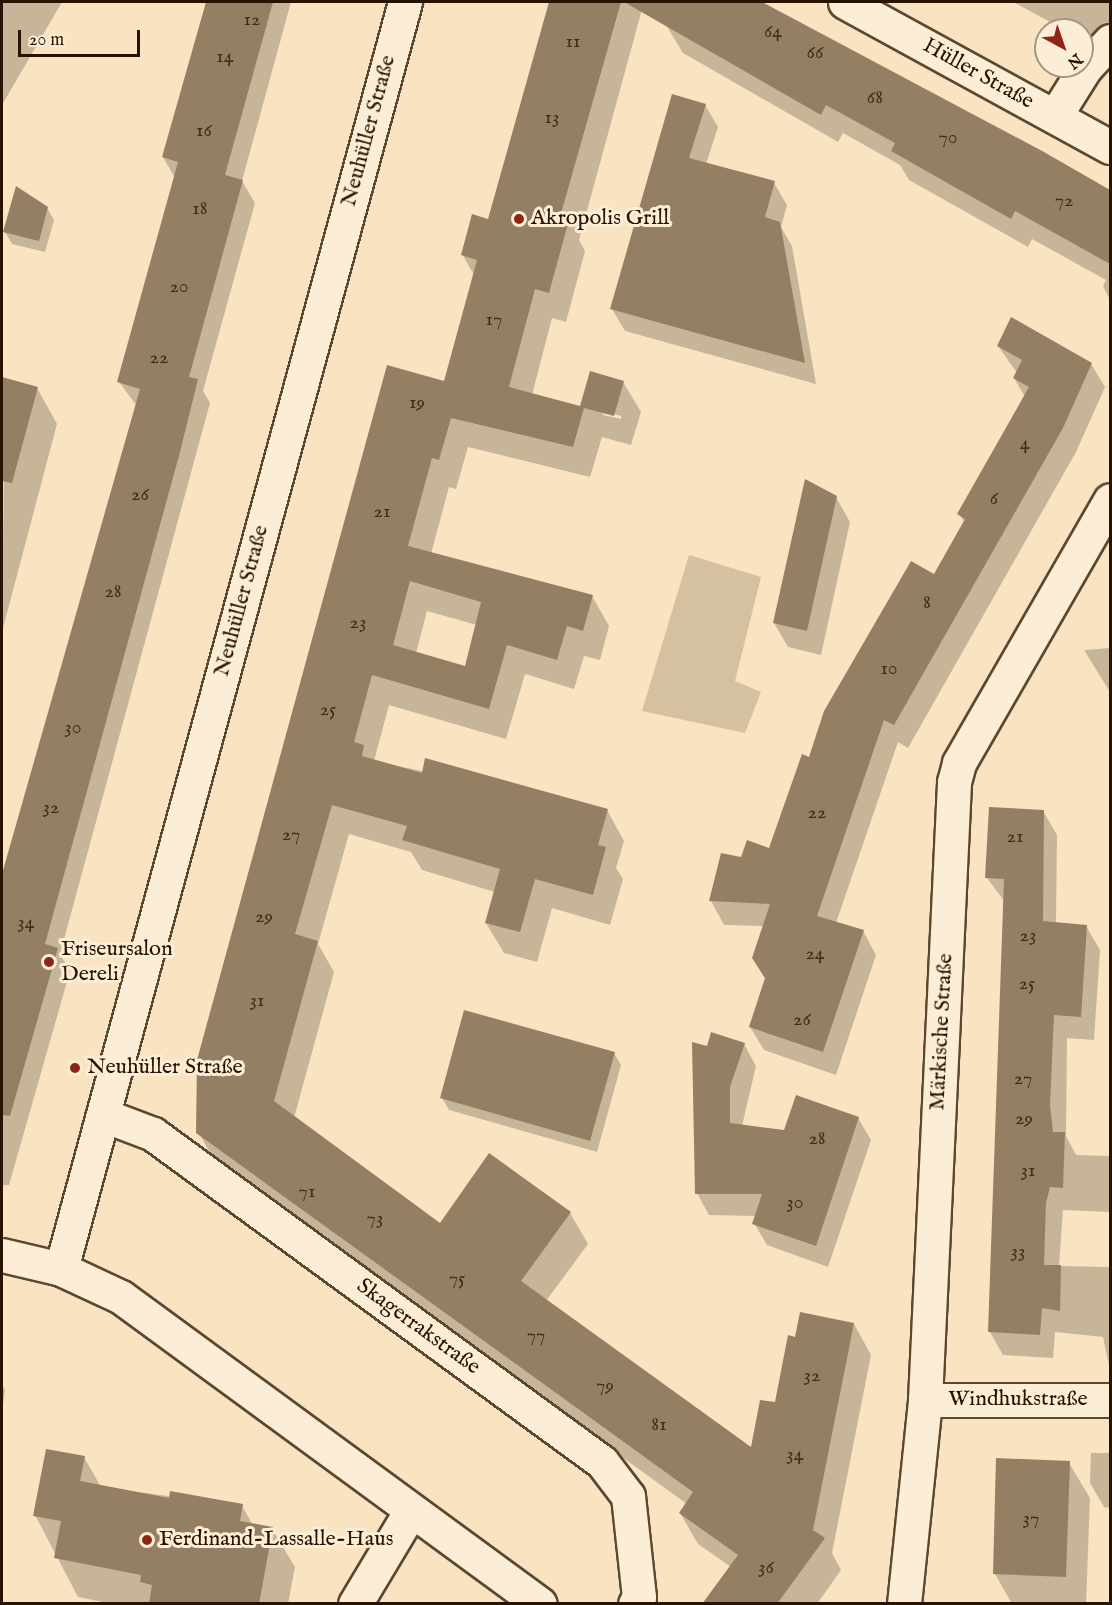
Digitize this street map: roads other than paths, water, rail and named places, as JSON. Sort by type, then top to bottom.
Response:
[{"type":"street","name":"Neuhüller Straße","points":[[62,1269],[405,2]]},
{"type":"street","name":"Hüller Straße","points":[[844,2],[1110,147]]},
{"type":"street","points":[[1055,116],[1085,68],[1110,42]]},
{"type":"street","name":"Märkische Straße","points":[[904,1604],[925,1400],[954,782],[959,764],[1110,500]]},
{"type":"street","name":"Skagerrakstraße","points":[[103,1114],[153,1134],[602,1462],[628,1496],[639,1598],[635,1604]]},
{"type":"street","points":[[2,1255],[62,1269],[121,1298],[410,1512],[540,1604]]},
{"type":"street","name":"Windhukstraße","points":[[925,1400],[1110,1400]]},
{"type":"street","points":[[355,1604],[410,1512]]},
{"type":"place","name":"Akropolis Grill","points":[[519,219]]},
{"type":"place","name":"Friseursalon Dereli","points":[[49,962]]},
{"type":"place","name":"Neuhüller Straße","points":[[75,1068]]},
{"type":"place","name":"Ferdinand-Lassalle-Haus","points":[[147,1540]]}]
